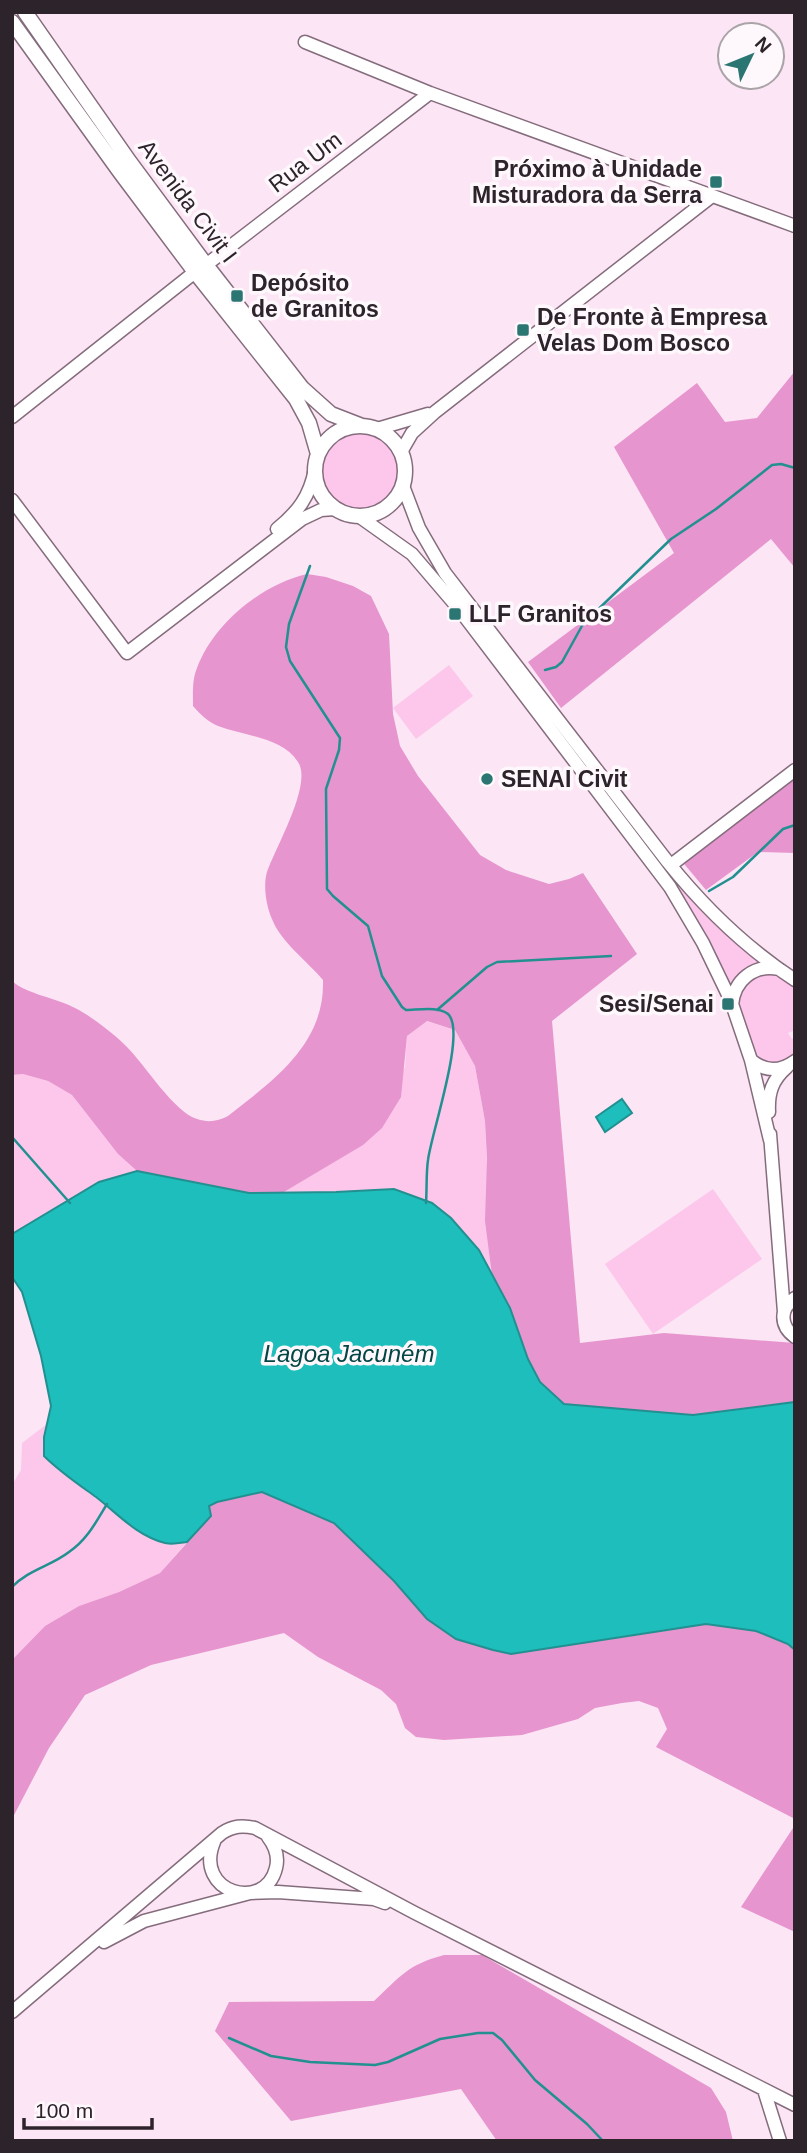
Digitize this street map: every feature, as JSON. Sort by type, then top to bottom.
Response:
[{"type":"main road","name":"Avenida Civit I","points":[[25,12],[201,269],[296,399],[309,423],[318,454]]},
{"type":"main road","name":"Avenida Civit I","points":[[12,22],[120,172],[314,402],[331,414],[362,426]]},
{"type":"main road","points":[[348,427],[377,429],[394,441],[401,452],[405,469],[403,485],[398,497],[375,514],[360,517],[347,515],[335,509],[319,491],[315,469],[318,454],[325,442],[348,427]]},
{"type":"street","points":[[305,42],[430,93],[795,226]]},
{"type":"street","name":"Rua Um","points":[[12,417],[430,93]]},
{"type":"street","points":[[401,452],[412,433],[435,412],[712,196]]},
{"type":"street","points":[[377,429],[435,412]]},
{"type":"street","points":[[124,650],[281,526],[298,509],[311,488],[315,469]]},
{"type":"street","points":[[403,485],[419,528],[445,573],[671,865],[700,900],[733,931],[795,980]]},
{"type":"street","points":[[12,500],[124,650]]},
{"type":"street","points":[[124,650],[302,519],[321,510],[335,509]]},
{"type":"street","points":[[360,517],[412,554],[446,593],[645,852],[696,930],[732,1006],[751,1060],[770,1140]]},
{"type":"street","points":[[671,865],[795,769]]},
{"type":"street","points":[[732,1006],[736,989],[747,975],[766,968],[779,969]]},
{"type":"street","points":[[751,1060],[768,1069],[791,1064]]},
{"type":"street","points":[[791,1064],[775,1080],[770,1092],[770,1140],[785,1327],[795,1337]]},
{"type":"street","points":[[780,1255],[795,1278]]},
{"type":"street","points":[[784,1312],[795,1298]]},
{"type":"street","points":[[12,2012],[222,1833],[232,1827],[244,1825],[255,1828],[415,1913],[795,2105]]},
{"type":"street","points":[[86,1951],[144,1921],[250,1893],[268,1883],[277,1864],[273,1843],[265,1834]]},
{"type":"street","points":[[214,1842],[209,1853],[209,1864],[213,1876],[229,1891],[374,1899],[415,1913]]},
{"type":"street","points":[[764,2090],[780,2141]]},
{"type":"shaded area","points":[[795,371],[795,568],[771,539],[561,708],[528,662],[674,553],[614,447],[697,383],[725,422],[757,418]]},
{"type":"shaded area","points":[[360,433],[375,436],[387,444],[395,456],[398,471],[395,486],[387,498],[375,506],[360,509],[345,506],[333,498],[325,486],[322,471],[325,456],[333,444],[345,436]]},
{"type":"shaded area","points":[[307,574],[353,586],[371,596],[389,634],[393,714],[400,746],[418,776],[480,855],[506,870],[549,884],[583,873],[637,954],[552,1021],[580,1343],[664,1333],[795,1343],[795,1402],[693,1415],[564,1404],[540,1382],[528,1359],[510,1308],[492,1275],[485,1221],[485,1121],[475,1066],[455,1030],[427,1021],[407,1036],[401,1097],[382,1128],[363,1145],[284,1192],[249,1193],[137,1171],[118,1154],[72,1095],[48,1081],[23,1074],[12,1075],[12,981],[25,989],[81,1011],[95,1020],[127,1047],[179,1107],[188,1115],[201,1120],[213,1121],[228,1116],[279,1074],[306,1042],[321,1003],[323,980],[276,927],[268,908],[265,889],[267,872],[301,785],[298,762],[273,742],[218,726],[208,720],[193,706],[193,696],[197,668],[205,651],[227,621],[241,608],[273,587]]},
{"type":"shaded area","points":[[449,665],[473,696],[416,739],[393,708]]},
{"type":"shaded area","points":[[795,768],[795,853],[758,852],[706,890],[680,859]]},
{"type":"shaded area","points":[[592,771],[760,963],[743,971],[732,983],[728,982],[589,773]]},
{"type":"shaded area","points":[[764,973],[775,975],[795,986],[795,1030],[788,1033],[792,1039],[795,1037],[795,1054],[774,1064],[766,1063],[755,1052],[739,1005],[740,995],[746,984]]},
{"type":"shaded area","points":[[426,1021],[455,1030],[475,1066],[485,1121],[492,1275],[479,1250],[451,1218],[432,1203],[336,1192],[284,1192],[362,1145],[405,1067],[407,1036]]},
{"type":"shaded area","points":[[23,1074],[48,1081],[72,1095],[118,1154],[137,1171],[99,1182],[12,1234],[12,1075]]},
{"type":"shaded area","points":[[713,1189],[762,1259],[653,1334],[605,1264]]},
{"type":"shaded area","points":[[47,1424],[44,1437],[79,1485],[145,1536],[168,1545],[187,1542],[160,1573],[119,1592],[79,1606],[45,1626],[12,1660],[12,1485],[21,1470],[22,1443]]},
{"type":"shaded area","points":[[262,1492],[334,1523],[394,1581],[427,1619],[493,1650],[511,1654],[706,1624],[756,1631],[788,1644],[795,1650],[795,1819],[656,1747],[667,1729],[658,1708],[639,1701],[595,1708],[578,1719],[522,1735],[444,1740],[416,1737],[405,1728],[396,1704],[381,1690],[318,1657],[284,1633],[151,1665],[85,1695],[49,1748],[12,1819],[12,1660],[45,1626],[79,1606],[119,1592],[160,1573],[211,1516],[209,1507],[217,1502]]},
{"type":"shaded area","points":[[795,1825],[795,1932],[741,1907]]},
{"type":"shaded area","points":[[444,1955],[482,1955],[711,2088],[726,2112],[733,2141],[497,2141],[461,2089],[291,2121],[215,2031],[229,2002],[374,2001],[413,1967]]},
{"type":"water","points":[[622,1099],[632,1113],[605,1132],[596,1117]]},
{"type":"water","name":"Lagoa Jacuném","points":[[137,1171],[249,1193],[394,1189],[432,1203],[451,1218],[479,1250],[510,1308],[528,1359],[540,1382],[564,1404],[693,1415],[795,1402],[795,1650],[788,1644],[756,1631],[706,1624],[511,1654],[456,1639],[427,1619],[394,1581],[334,1523],[262,1492],[209,1506],[211,1516],[187,1542],[173,1544],[155,1540],[128,1524],[44,1456],[44,1437],[51,1406],[41,1356],[22,1292],[12,1277],[12,1234],[99,1182]]},
{"type":"waterway","points":[[545,670],[562,662],[583,624],[671,539],[716,509],[772,465],[781,464],[795,468]]},
{"type":"waterway","points":[[310,566],[289,624],[286,647],[290,661],[340,738],[339,750],[326,789],[327,889],[368,926],[382,976],[402,1007],[406,1010],[434,1009],[444,1012],[453,1024],[451,1061],[428,1160],[426,1203]]},
{"type":"waterway","points":[[709,891],[733,877],[783,829],[795,825]]},
{"type":"waterway","points":[[437,1010],[487,967],[497,962],[611,956]]},
{"type":"waterway","name":"Lagoa Jacuném","points":[[12,1137],[70,1203]]},
{"type":"waterway","points":[[12,1587],[25,1576],[62,1557],[81,1542],[107,1504]]},
{"type":"waterway","points":[[229,2038],[271,2056],[310,2062],[375,2065],[440,2039],[493,2033],[535,2080],[603,2141]]},
{"type":"place","name":"Próximo à Unidade Misturadora da Serra","points":[[716,182]]},
{"type":"place","name":"Depósito de Granitos","points":[[237,296]]},
{"type":"place","name":"De Fronte à Empresa Velas Dom Bosco","points":[[523,330]]},
{"type":"place","name":"LLF Granitos","points":[[455,614]]},
{"type":"place","name":"SENAI Civit","points":[[487,779]]},
{"type":"place","name":"Sesi/Senai","points":[[728,1004]]}]
